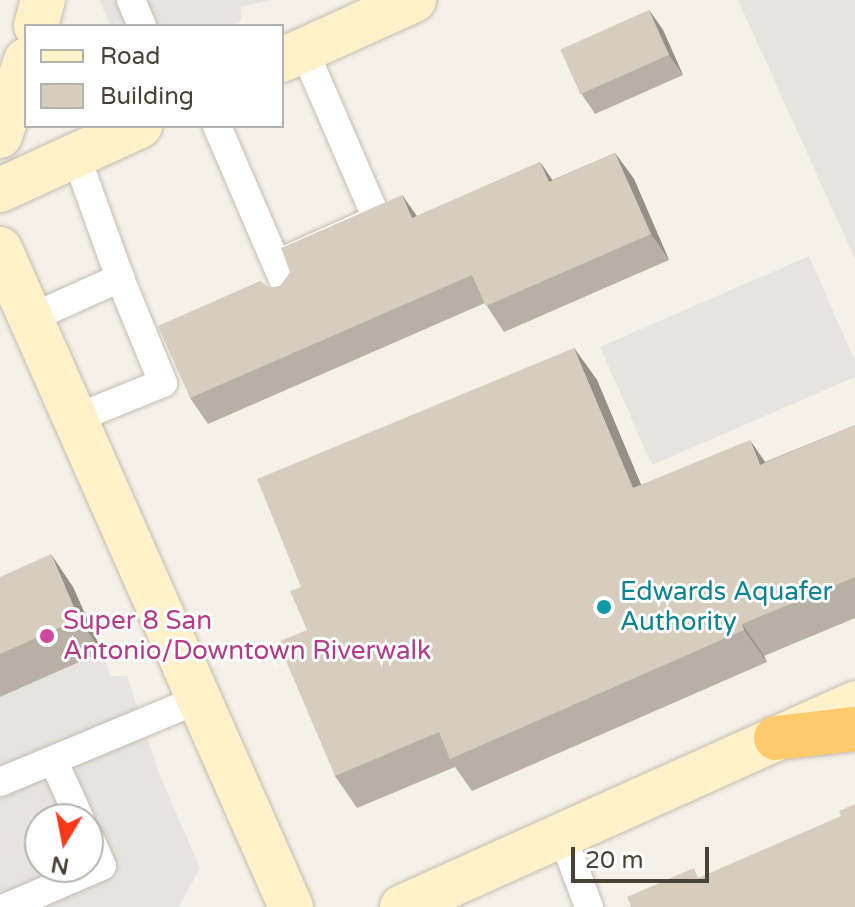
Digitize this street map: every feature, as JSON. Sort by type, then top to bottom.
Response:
[{"type":"highway","points":[[776,738],[855,729]]},
{"type":"street","points":[[37,24],[43,0]]},
{"type":"street","points":[[293,55],[410,1]]},
{"type":"street","points":[[0,136],[24,66]]},
{"type":"street","points":[[0,190],[136,128]]},
{"type":"street","points":[[0,249],[291,907]]},
{"type":"street","points":[[402,907],[855,703]]},
{"type":"lane","points":[[131,0],[141,24]]},
{"type":"lane","points":[[277,264],[377,219],[293,55]]},
{"type":"lane","points":[[218,128],[291,297]]},
{"type":"lane","points":[[74,419],[163,383],[120,278],[76,156]]},
{"type":"lane","points":[[31,318],[120,278]]},
{"type":"lane","points":[[0,782],[199,699]]},
{"type":"lane","points":[[54,762],[73,803]]},
{"type":"lane","points":[[562,835],[589,907]]},
{"type":"lane","points":[[7,907],[63,883]]},
{"type":"shaded area","points":[[99,0],[271,0],[241,7],[241,21],[233,24],[110,24]]},
{"type":"shaded area","points":[[738,0],[855,0],[855,259]]},
{"type":"shaded area","points":[[809,256],[855,361],[855,377],[652,465],[600,347]]},
{"type":"shaded area","points":[[102,652],[111,676],[127,676],[160,776],[200,868],[179,907],[0,907],[0,697]]},
{"type":"building","points":[[649,10],[669,55],[580,94],[560,49]]},
{"type":"building","points":[[615,153],[651,234],[486,306],[472,275],[190,398],[158,326],[260,281],[270,288],[280,286],[290,272],[281,248],[402,195],[412,218],[540,162],[549,182]]},
{"type":"building","name":"Edwards Aquafer Authority","points":[[574,348],[633,488],[750,440],[760,465],[855,425],[855,577],[742,624],[744,630],[450,759],[439,732],[335,776],[278,642],[307,630],[290,591],[301,587],[257,479]]},
{"type":"building","points":[[51,554],[79,619],[0,654],[0,577]]},
{"type":"building","points":[[855,804],[855,907],[631,907],[627,897],[694,868],[698,878],[841,816],[839,811]]},
{"type":"place","name":"Edwards Aquafer Authority","points":[[604,607]]},
{"type":"place","name":"Super 8 San Antonio/Downtown Riverwalk","points":[[47,636]]}]
